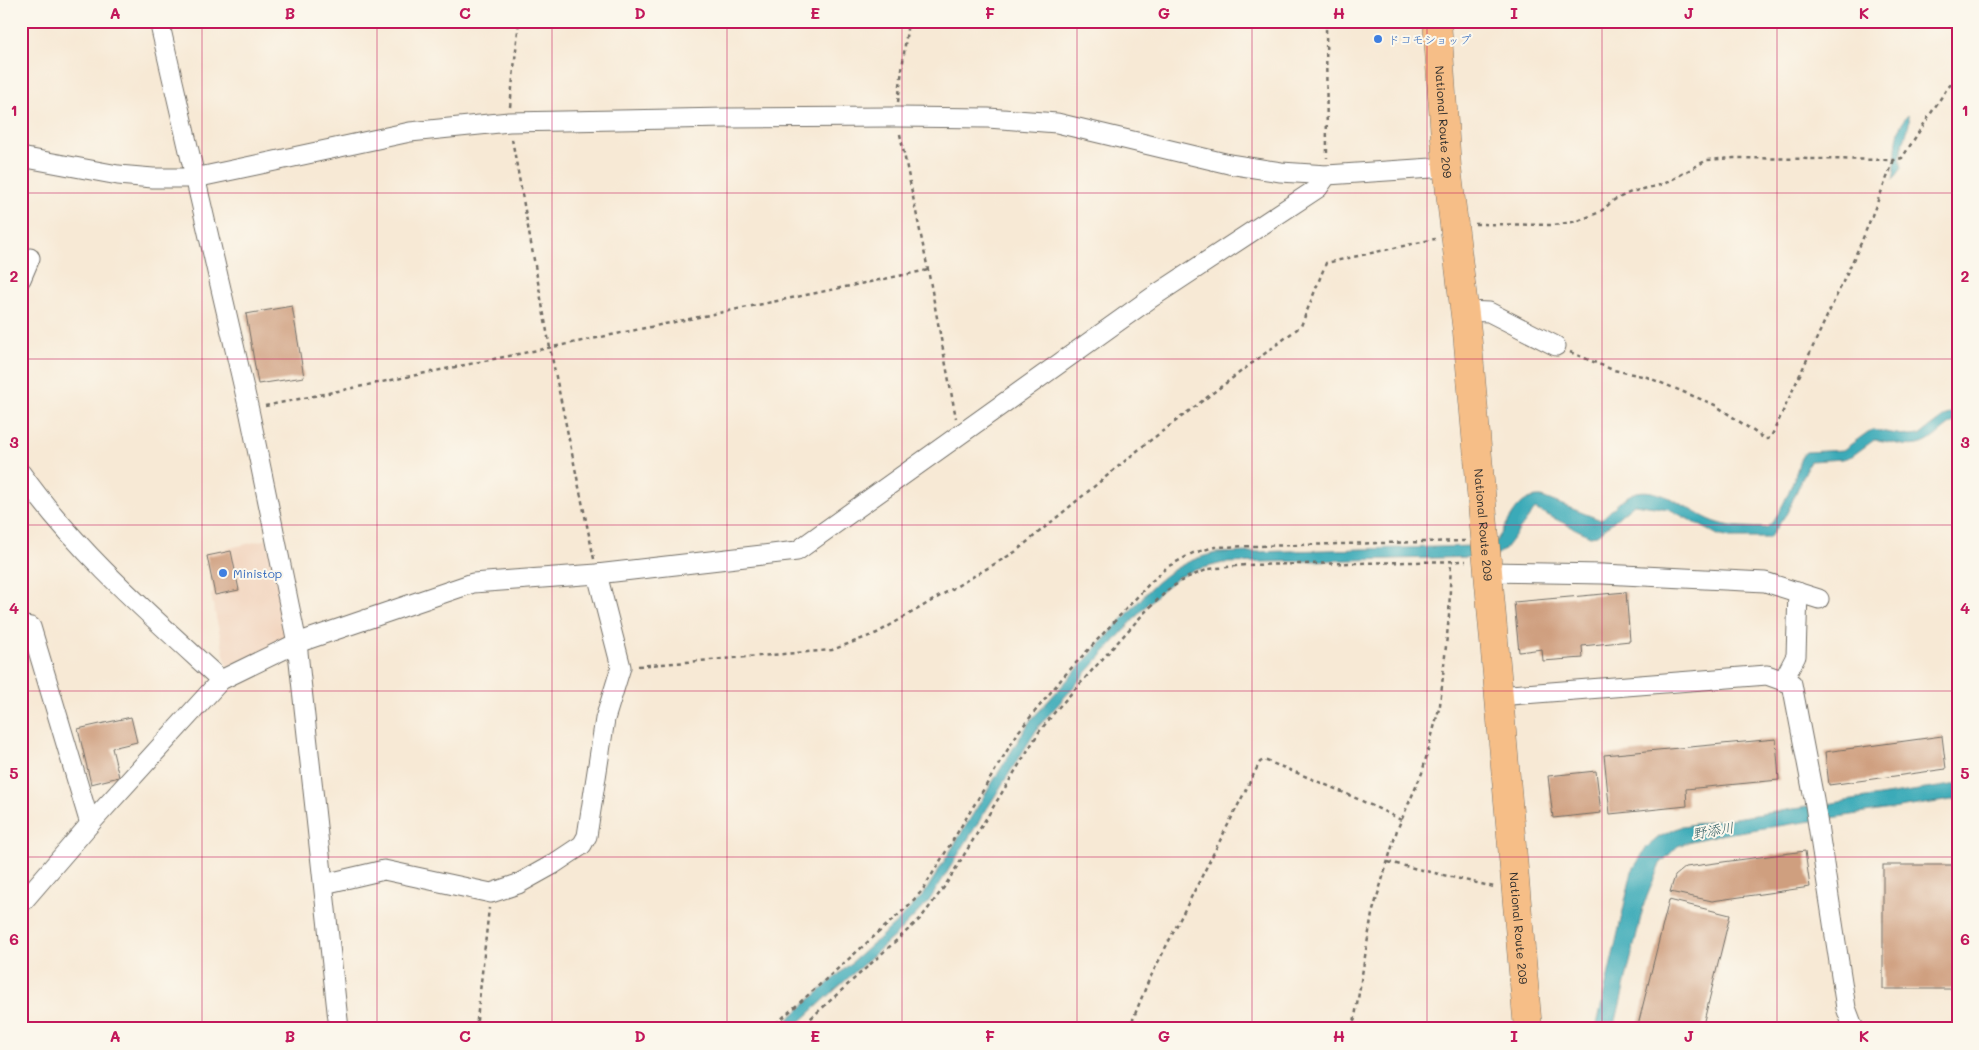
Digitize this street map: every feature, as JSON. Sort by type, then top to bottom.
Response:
[{"type":"highway","name":"National Route 209","points":[[1437,21],[1447,167],[1456,229],[1464,311],[1483,554],[1498,696],[1528,1029]]},
{"type":"street","points":[[159,21],[249,410],[297,643],[339,1029]]},
{"type":"street","points":[[21,157],[118,175],[153,178],[195,178],[410,132],[509,122],[896,117],[988,118],[1057,123],[1228,164],[1281,172],[1327,175],[1447,167]]},
{"type":"street","points":[[21,904],[90,824],[222,680],[297,643],[473,583],[597,574],[797,551],[1151,298],[1318,188],[1327,175]]},
{"type":"street","points":[[21,279],[30,258]]},
{"type":"street","points":[[1464,311],[1489,312],[1556,346]]},
{"type":"street","points":[[21,473],[82,547],[122,589],[222,680]]},
{"type":"street","points":[[1483,554],[1602,574],[1765,582],[1819,599]]},
{"type":"street","points":[[324,884],[384,870],[491,892],[518,884],[582,845],[587,836],[605,719],[621,667],[597,574]]},
{"type":"street","points":[[1783,680],[1796,656],[1798,592]]},
{"type":"street","points":[[21,625],[32,627],[90,824]]},
{"type":"street","points":[[1498,696],[1767,675],[1792,684],[1814,799],[1846,1008],[1854,1029]]},
{"type":"path","points":[[519,21],[509,122],[550,348],[597,574]]},
{"type":"path","points":[[908,21],[896,117],[960,435]]},
{"type":"path","points":[[1326,21],[1327,175]]},
{"type":"path","points":[[621,667],[832,650],[876,633],[1014,552],[1143,446],[1301,326],[1326,263],[1456,229],[1554,225],[1578,221],[1600,212],[1622,196],[1664,184],[1707,160],[1734,158],[1894,160],[1902,158],[1946,90],[1958,76]]},
{"type":"path","points":[[1556,346],[1613,370],[1647,377],[1715,405],[1768,439],[1771,437],[1862,243],[1894,160]]},
{"type":"path","points":[[249,410],[928,270]]},
{"type":"path","points":[[770,1029],[922,892],[1019,731],[1064,676],[1150,583],[1167,568],[1193,553],[1215,547],[1483,554]]},
{"type":"path","points":[[799,1029],[921,918],[945,886],[1040,732],[1058,708],[1169,589],[1186,578],[1209,569],[1245,565],[1451,561],[1447,644],[1440,705],[1422,773],[1401,820],[1372,914],[1353,1029]]},
{"type":"path","points":[[1129,1029],[1148,982],[1260,762],[1264,760],[1301,774],[1357,798],[1401,820]]},
{"type":"path","points":[[1388,862],[1516,892]]},
{"type":"path","points":[[476,1029],[491,892]]},
{"type":"shaded area","points":[[267,539],[289,632],[285,641],[227,667],[211,595],[214,593],[205,554]]},
{"type":"water","points":[[1908,114],[1909,123],[1901,154],[1902,168],[1893,180],[1898,137],[1903,121]]},
{"type":"water","points":[[1958,411],[1958,420],[1923,444],[1912,446],[1874,440],[1852,456],[1843,459],[1810,461],[1787,513],[1769,538],[1730,538],[1718,535],[1669,509],[1634,504],[1597,535],[1590,536],[1535,509],[1504,550],[1498,554],[1478,557],[1223,563],[1191,571],[1177,578],[1143,609],[1039,726],[929,901],[900,931],[792,1029],[777,1029],[896,923],[924,894],[1030,721],[1150,589],[1180,566],[1197,558],[1216,553],[1474,546],[1496,541],[1520,505],[1526,500],[1542,497],[1601,520],[1628,496],[1633,493],[1647,491],[1658,493],[1710,520],[1725,525],[1766,528],[1771,524],[1784,503],[1801,459],[1806,452],[1843,450],[1873,430],[1910,436],[1919,435],[1946,415]]},
{"type":"water","name":"野添川","points":[[1958,784],[1958,799],[1718,835],[1678,846],[1660,864],[1644,904],[1614,1029],[1596,1029],[1632,871],[1647,847],[1659,837],[1682,826]]},
{"type":"building","points":[[292,306],[304,377],[258,384],[246,314]]},
{"type":"building","name":"Ministop","points":[[231,551],[239,590],[215,595],[207,556]]},
{"type":"building","points":[[1626,592],[1630,641],[1582,646],[1583,658],[1543,661],[1542,649],[1519,652],[1514,602]]},
{"type":"building","points":[[131,717],[137,742],[112,748],[119,777],[91,784],[78,729]]},
{"type":"building","points":[[1942,736],[1946,769],[1829,785],[1825,752]]},
{"type":"building","points":[[1776,739],[1779,780],[1686,789],[1687,806],[1610,814],[1604,755]]},
{"type":"building","points":[[1596,771],[1601,813],[1553,818],[1548,776]]},
{"type":"building","points":[[1805,851],[1810,887],[1712,901],[1670,892],[1675,876],[1686,867]]},
{"type":"building","points":[[1883,865],[1958,865],[1958,989],[1883,989]]},
{"type":"building","points":[[1669,900],[1730,915],[1702,1029],[1637,1029]]},
{"type":"place","name":"ドコモショップ","points":[[1378,39]]},
{"type":"place","name":"Ministop","points":[[223,573]]}]
